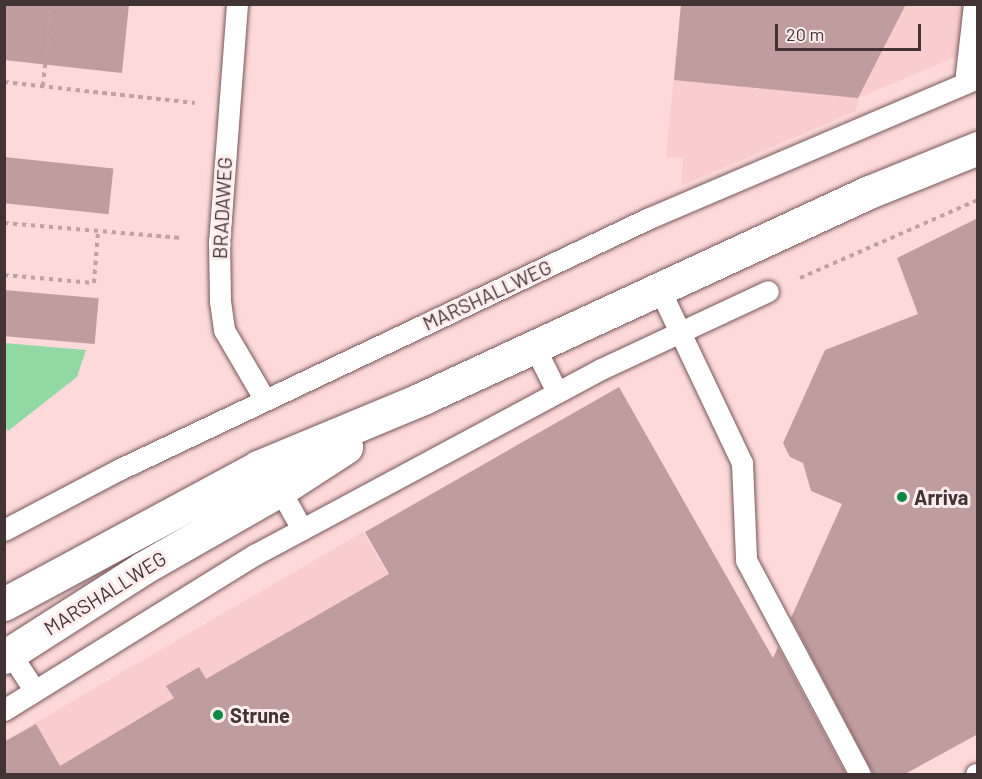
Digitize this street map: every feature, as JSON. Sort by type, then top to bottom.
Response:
[{"type":"main road","name":"MARSHALLWEG","points":[[4,604],[258,467],[421,399],[869,192],[978,148]]},
{"type":"main road","name":"MARSHALLWEG","points":[[7,655],[143,568],[280,490],[421,399]]},
{"type":"lane","name":"BRADAWEG","points":[[237,4],[219,241],[220,301],[225,330],[265,400]]},
{"type":"lane","points":[[971,81],[974,4]]},
{"type":"lane","name":"MARSHALLWEG","points":[[4,530],[117,470],[647,219],[971,81]]},
{"type":"lane","points":[[659,288],[742,463],[746,560],[860,774]]},
{"type":"lane","points":[[4,710],[256,554],[601,369],[681,334],[768,291]]},
{"type":"lane","points":[[534,346],[557,392]]},
{"type":"lane","points":[[280,490],[302,529]]},
{"type":"lane","points":[[7,655],[35,691]]},
{"type":"path","points":[[43,86],[51,4]]},
{"type":"path","points":[[4,82],[228,107]]},
{"type":"path","points":[[768,291],[978,200]]},
{"type":"path","points":[[4,223],[219,241]]},
{"type":"path","points":[[4,275],[94,283],[98,232]]},
{"type":"shaded area","points":[[681,5],[977,5],[977,48],[858,98],[856,111],[681,186],[683,158],[666,157]]},
{"type":"shaded area","points":[[363,532],[506,774],[5,774],[4,741]]},
{"type":"green space","points":[[4,343],[86,350],[77,377],[8,431],[4,425]]},
{"type":"building","points":[[4,4],[129,4],[122,73],[4,60]]},
{"type":"building","points":[[681,4],[906,4],[858,98],[674,80]]},
{"type":"building","points":[[4,157],[113,168],[109,214],[4,203]]},
{"type":"building","name":"Arriva","points":[[978,218],[978,734],[905,774],[873,774],[791,618],[842,504],[811,491],[803,463],[790,457],[783,443],[825,350],[918,314],[897,258]]},
{"type":"building","points":[[4,290],[99,298],[95,344],[4,336]]},
{"type":"building","points":[[619,387],[773,658],[778,647],[846,774],[4,774],[4,742],[36,724],[60,766],[174,698],[166,686],[199,667],[206,679],[389,574],[365,532]]},
{"type":"place","name":"Arriva","points":[[902,497]]},
{"type":"place","name":"Strune","points":[[218,715]]}]
